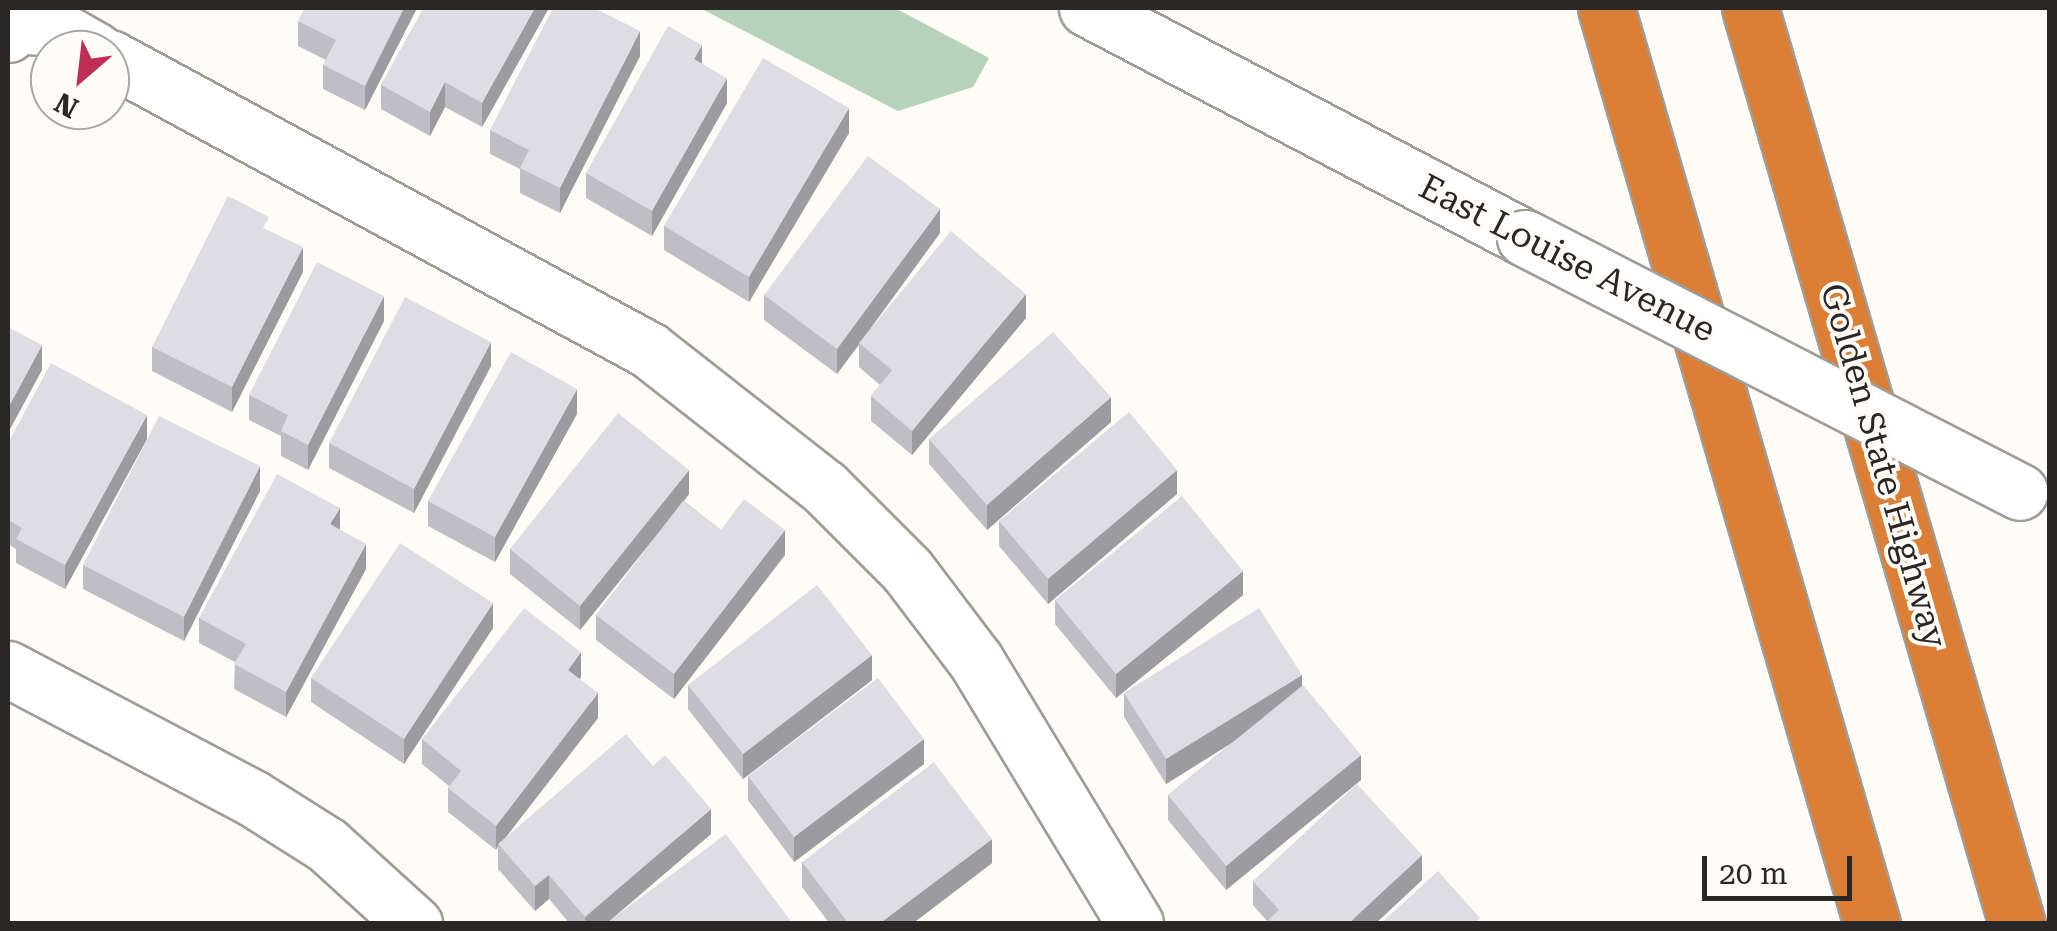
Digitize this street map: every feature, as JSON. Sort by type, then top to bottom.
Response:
[{"type":"highway","points":[[1606,8],[1872,924]]},
{"type":"highway","name":"Golden State Highway","points":[[1750,8],[2017,924]]},
{"type":"street","name":"East Louise Avenue","points":[[1087,8],[2035,500]]},
{"type":"street","points":[[8,34],[15,26],[60,30]]},
{"type":"street","points":[[130,69],[649,350],[810,475],[907,570],[976,661],[1135,924]]},
{"type":"street","points":[[8,669],[251,796],[326,846],[414,924]]},
{"type":"green space","points":[[700,8],[895,8],[989,58],[973,87],[898,111]]},
{"type":"building","points":[[305,8],[404,8],[365,86],[323,65],[336,40],[298,21]]},
{"type":"building","points":[[424,8],[535,8],[482,103],[445,82],[430,112],[381,85]]},
{"type":"building","points":[[553,8],[594,8],[640,31],[560,188],[520,168],[529,150],[490,130]]},
{"type":"building","points":[[668,26],[702,45],[694,59],[727,78],[652,211],[586,173]]},
{"type":"building","points":[[763,58],[849,108],[749,277],[664,226]]},
{"type":"building","points":[[868,156],[940,209],[837,349],[764,295]]},
{"type":"building","points":[[228,196],[269,217],[263,228],[303,247],[232,387],[152,347]]},
{"type":"building","points":[[951,231],[1026,294],[912,431],[871,396],[892,370],[859,343]]},
{"type":"building","points":[[317,262],[384,296],[308,445],[281,431],[288,415],[249,395]]},
{"type":"building","points":[[405,297],[491,342],[414,489],[329,443]]},
{"type":"building","points":[[8,327],[42,345],[8,408]]},
{"type":"building","points":[[1053,332],[1111,397],[987,505],[929,439]]},
{"type":"building","points":[[511,352],[577,389],[495,537],[428,501]]},
{"type":"building","points":[[51,363],[147,415],[65,565],[16,539],[22,528],[8,520],[8,443]]},
{"type":"building","points":[[1129,412],[1177,470],[1048,579],[999,521]]},
{"type":"building","points":[[618,413],[689,470],[580,606],[510,549]]},
{"type":"building","points":[[159,416],[260,466],[184,617],[83,565]]},
{"type":"building","points":[[277,474],[340,508],[330,524],[366,544],[286,692],[234,664],[246,644],[199,618]]},
{"type":"building","points":[[1182,496],[1243,571],[1116,674],[1055,600]]},
{"type":"building","points":[[744,499],[785,530],[674,674],[596,615],[683,501],[721,530]]},
{"type":"building","points":[[400,543],[493,603],[404,739],[311,678]]},
{"type":"building","points":[[817,585],[872,655],[743,754],[688,685]]},
{"type":"building","points":[[524,608],[581,652],[568,670],[598,693],[496,826],[448,788],[461,771],[422,739]]},
{"type":"building","points":[[1259,608],[1302,675],[1166,759],[1124,693]]},
{"type":"building","points":[[878,678],[924,739],[794,837],[748,776]]},
{"type":"building","points":[[1303,685],[1361,755],[1226,866],[1168,795]]},
{"type":"building","points":[[626,734],[653,766],[665,755],[711,809],[585,917],[549,875],[535,886],[498,844]]},
{"type":"building","points":[[934,762],[992,839],[879,924],[849,924],[802,862]]},
{"type":"building","points":[[1357,784],[1422,855],[1348,924],[1264,924],[1279,910],[1253,881]]},
{"type":"building","points":[[726,834],[793,924],[605,924]]},
{"type":"building","points":[[1438,871],[1480,918],[1474,924],[1380,924]]}]
